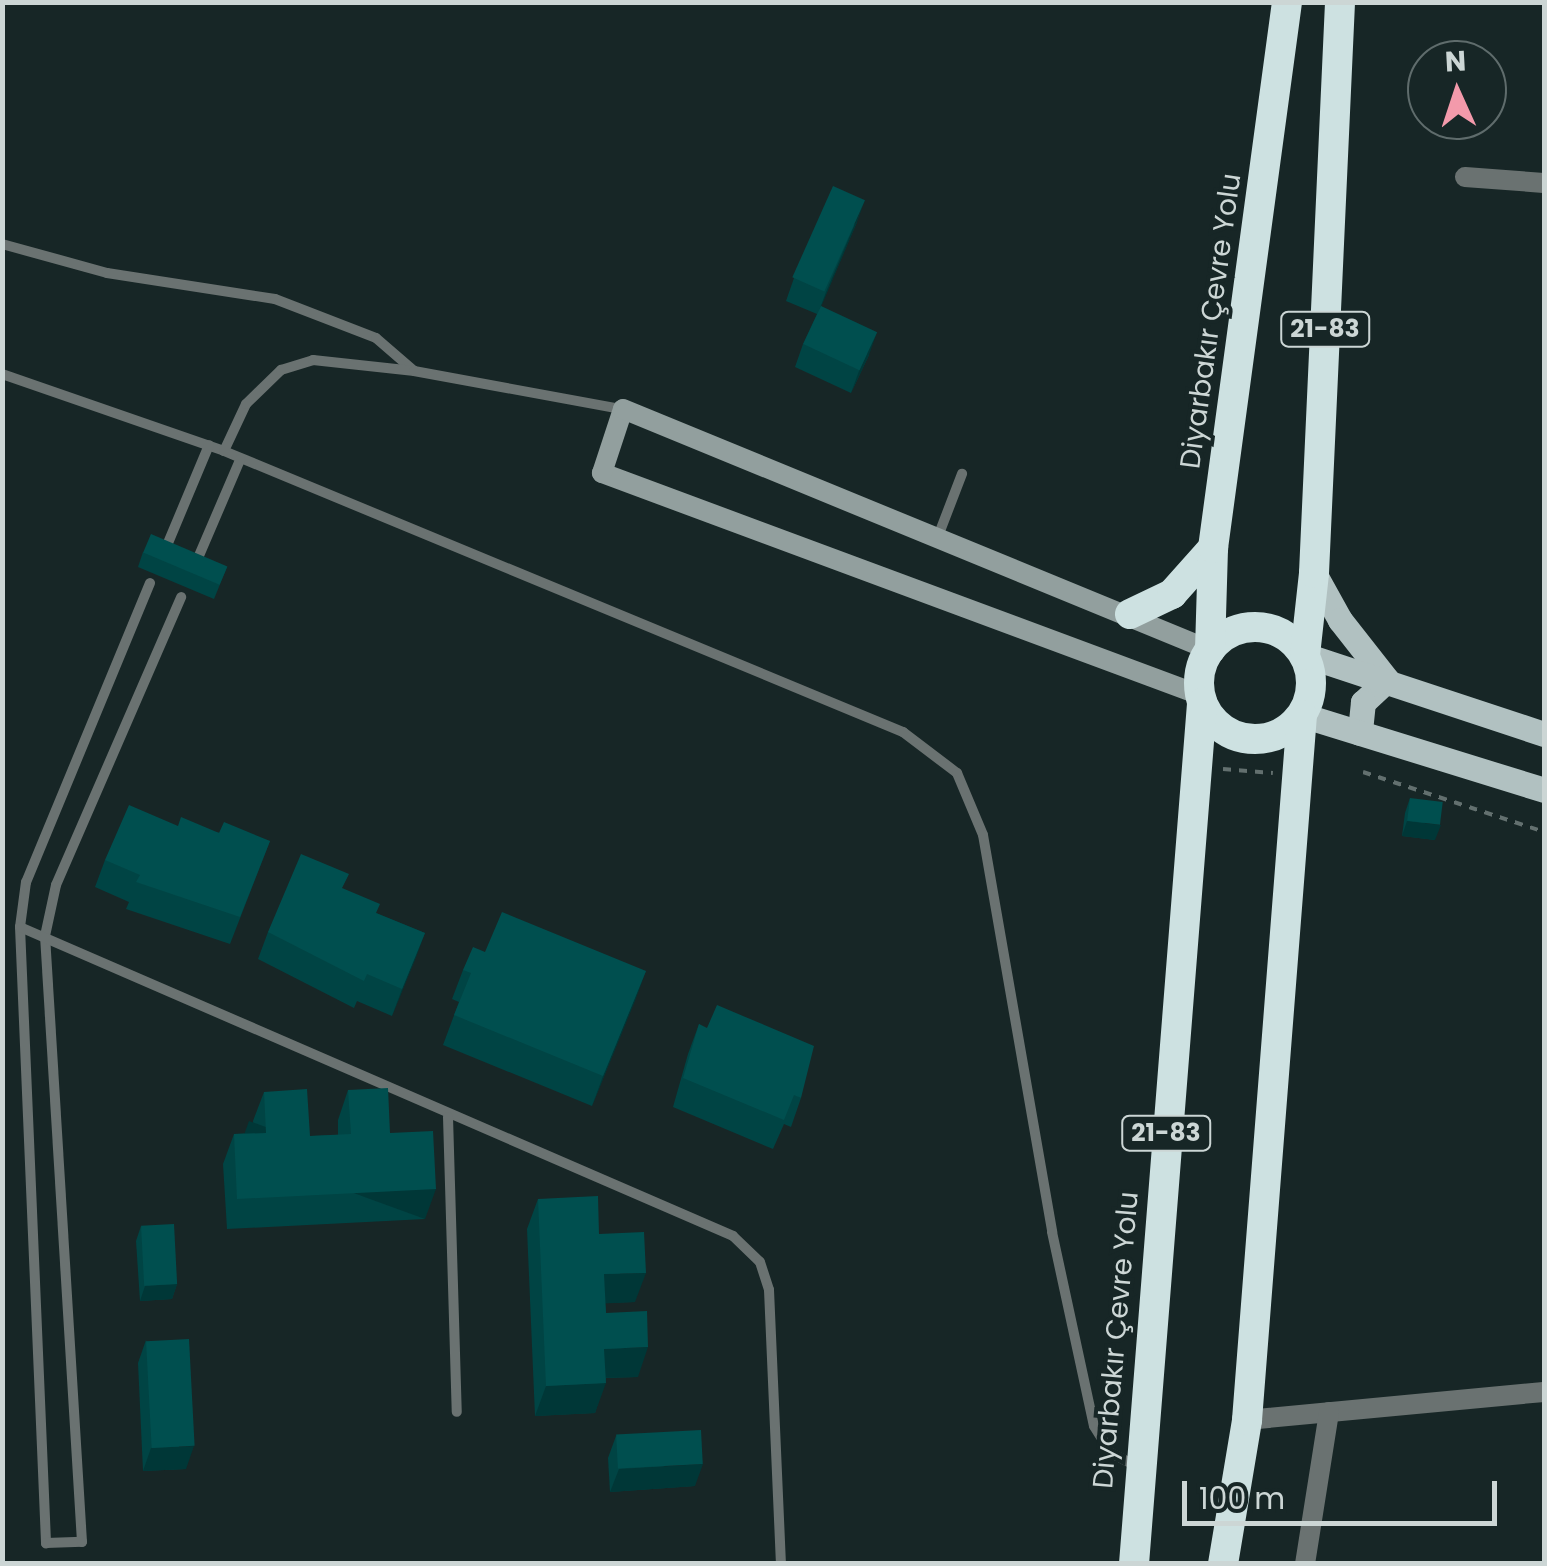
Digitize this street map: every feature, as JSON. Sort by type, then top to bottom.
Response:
[{"type":"highway","name":"Diyarbakır Çevre Yolu","points":[[1210,650],[1213,548],[1286,2]]},
{"type":"highway","name":"21-83","points":[[1304,655],[1314,573],[1340,2]]},
{"type":"highway","points":[[1130,614],[1172,594],[1213,548]]},
{"type":"highway","points":[[1224,1564],[1247,1420],[1302,715],[1312,686],[1304,655],[1282,633],[1250,626],[1210,650],[1201,699],[1220,727],[1248,739],[1278,734],[1302,715]]},
{"type":"highway","name":"Diyarbakır Çevre Yolu","points":[[1134,1564],[1137,1467],[1201,699]]},
{"type":"main road","points":[[1201,699],[602,473],[623,409],[1210,650]]},
{"type":"main road","points":[[1314,573],[1340,620],[1387,680]]},
{"type":"main road","points":[[1304,655],[1544,734]]},
{"type":"main road","points":[[1360,733],[1363,702],[1387,680]]},
{"type":"main road","points":[[1302,715],[1544,790]]},
{"type":"street","points":[[1465,177],[1544,183]]},
{"type":"street","points":[[1247,1420],[1544,1392]]},
{"type":"street","points":[[1305,1564],[1329,1412]]},
{"type":"lane","points":[[2,244],[107,273],[275,299],[376,338],[414,371]]},
{"type":"lane","points":[[224,451],[246,404],[281,370],[313,360],[414,371],[623,409]]},
{"type":"lane","points":[[2,374],[224,451],[903,732],[956,773],[983,835],[1094,1426],[1110,1453],[1137,1467]]},
{"type":"lane","points":[[168,542],[209,446]]},
{"type":"lane","points":[[198,558],[240,460]]},
{"type":"lane","points":[[936,540],[962,474]]},
{"type":"lane","points":[[150,583],[26,882],[20,927],[46,1543],[82,1542],[45,936],[56,885],[180,597]]},
{"type":"lane","points":[[20,927],[732,1236],[760,1262],[769,1290],[781,1564]]},
{"type":"lane","points":[[448,1116],[457,1412]]},
{"type":"path","points":[[1211,768],[1283,774]]},
{"type":"path","points":[[1363,772],[1544,832]]},
{"type":"building","points":[[833,186],[865,200],[824,292],[792,277]]},
{"type":"building","points":[[821,306],[877,332],[859,370],[803,344]]},
{"type":"building","points":[[151,534],[227,566],[220,585],[143,552]]},
{"type":"building","points":[[1410,798],[1443,802],[1440,825],[1407,821]]},
{"type":"building","points":[[129,805],[178,826],[181,817],[219,833],[224,822],[270,841],[240,917],[136,882],[140,875],[105,860]]},
{"type":"building","points":[[301,854],[349,874],[342,888],[380,904],[376,913],[425,933],[402,989],[367,974],[364,981],[268,932]]},
{"type":"building","points":[[502,912],[646,971],[603,1076],[454,1015],[471,973],[463,970],[473,947],[485,952]]},
{"type":"building","points":[[717,1005],[814,1046],[801,1098],[794,1095],[784,1120],[683,1078],[699,1024],[707,1028]]},
{"type":"building","points":[[388,1088],[390,1133],[433,1131],[436,1189],[237,1199],[234,1134],[266,1133],[264,1092],[307,1089],[310,1136],[351,1134],[348,1090]]},
{"type":"building","points":[[598,1196],[599,1234],[644,1232],[646,1273],[604,1274],[606,1313],[647,1311],[648,1347],[604,1349],[606,1383],[546,1386],[538,1199]]},
{"type":"building","points":[[174,1224],[177,1284],[144,1286],[141,1226]]},
{"type":"building","points":[[189,1339],[195,1446],[152,1448],[146,1341]]},
{"type":"building","points":[[701,1430],[703,1464],[618,1468],[616,1434]]}]
